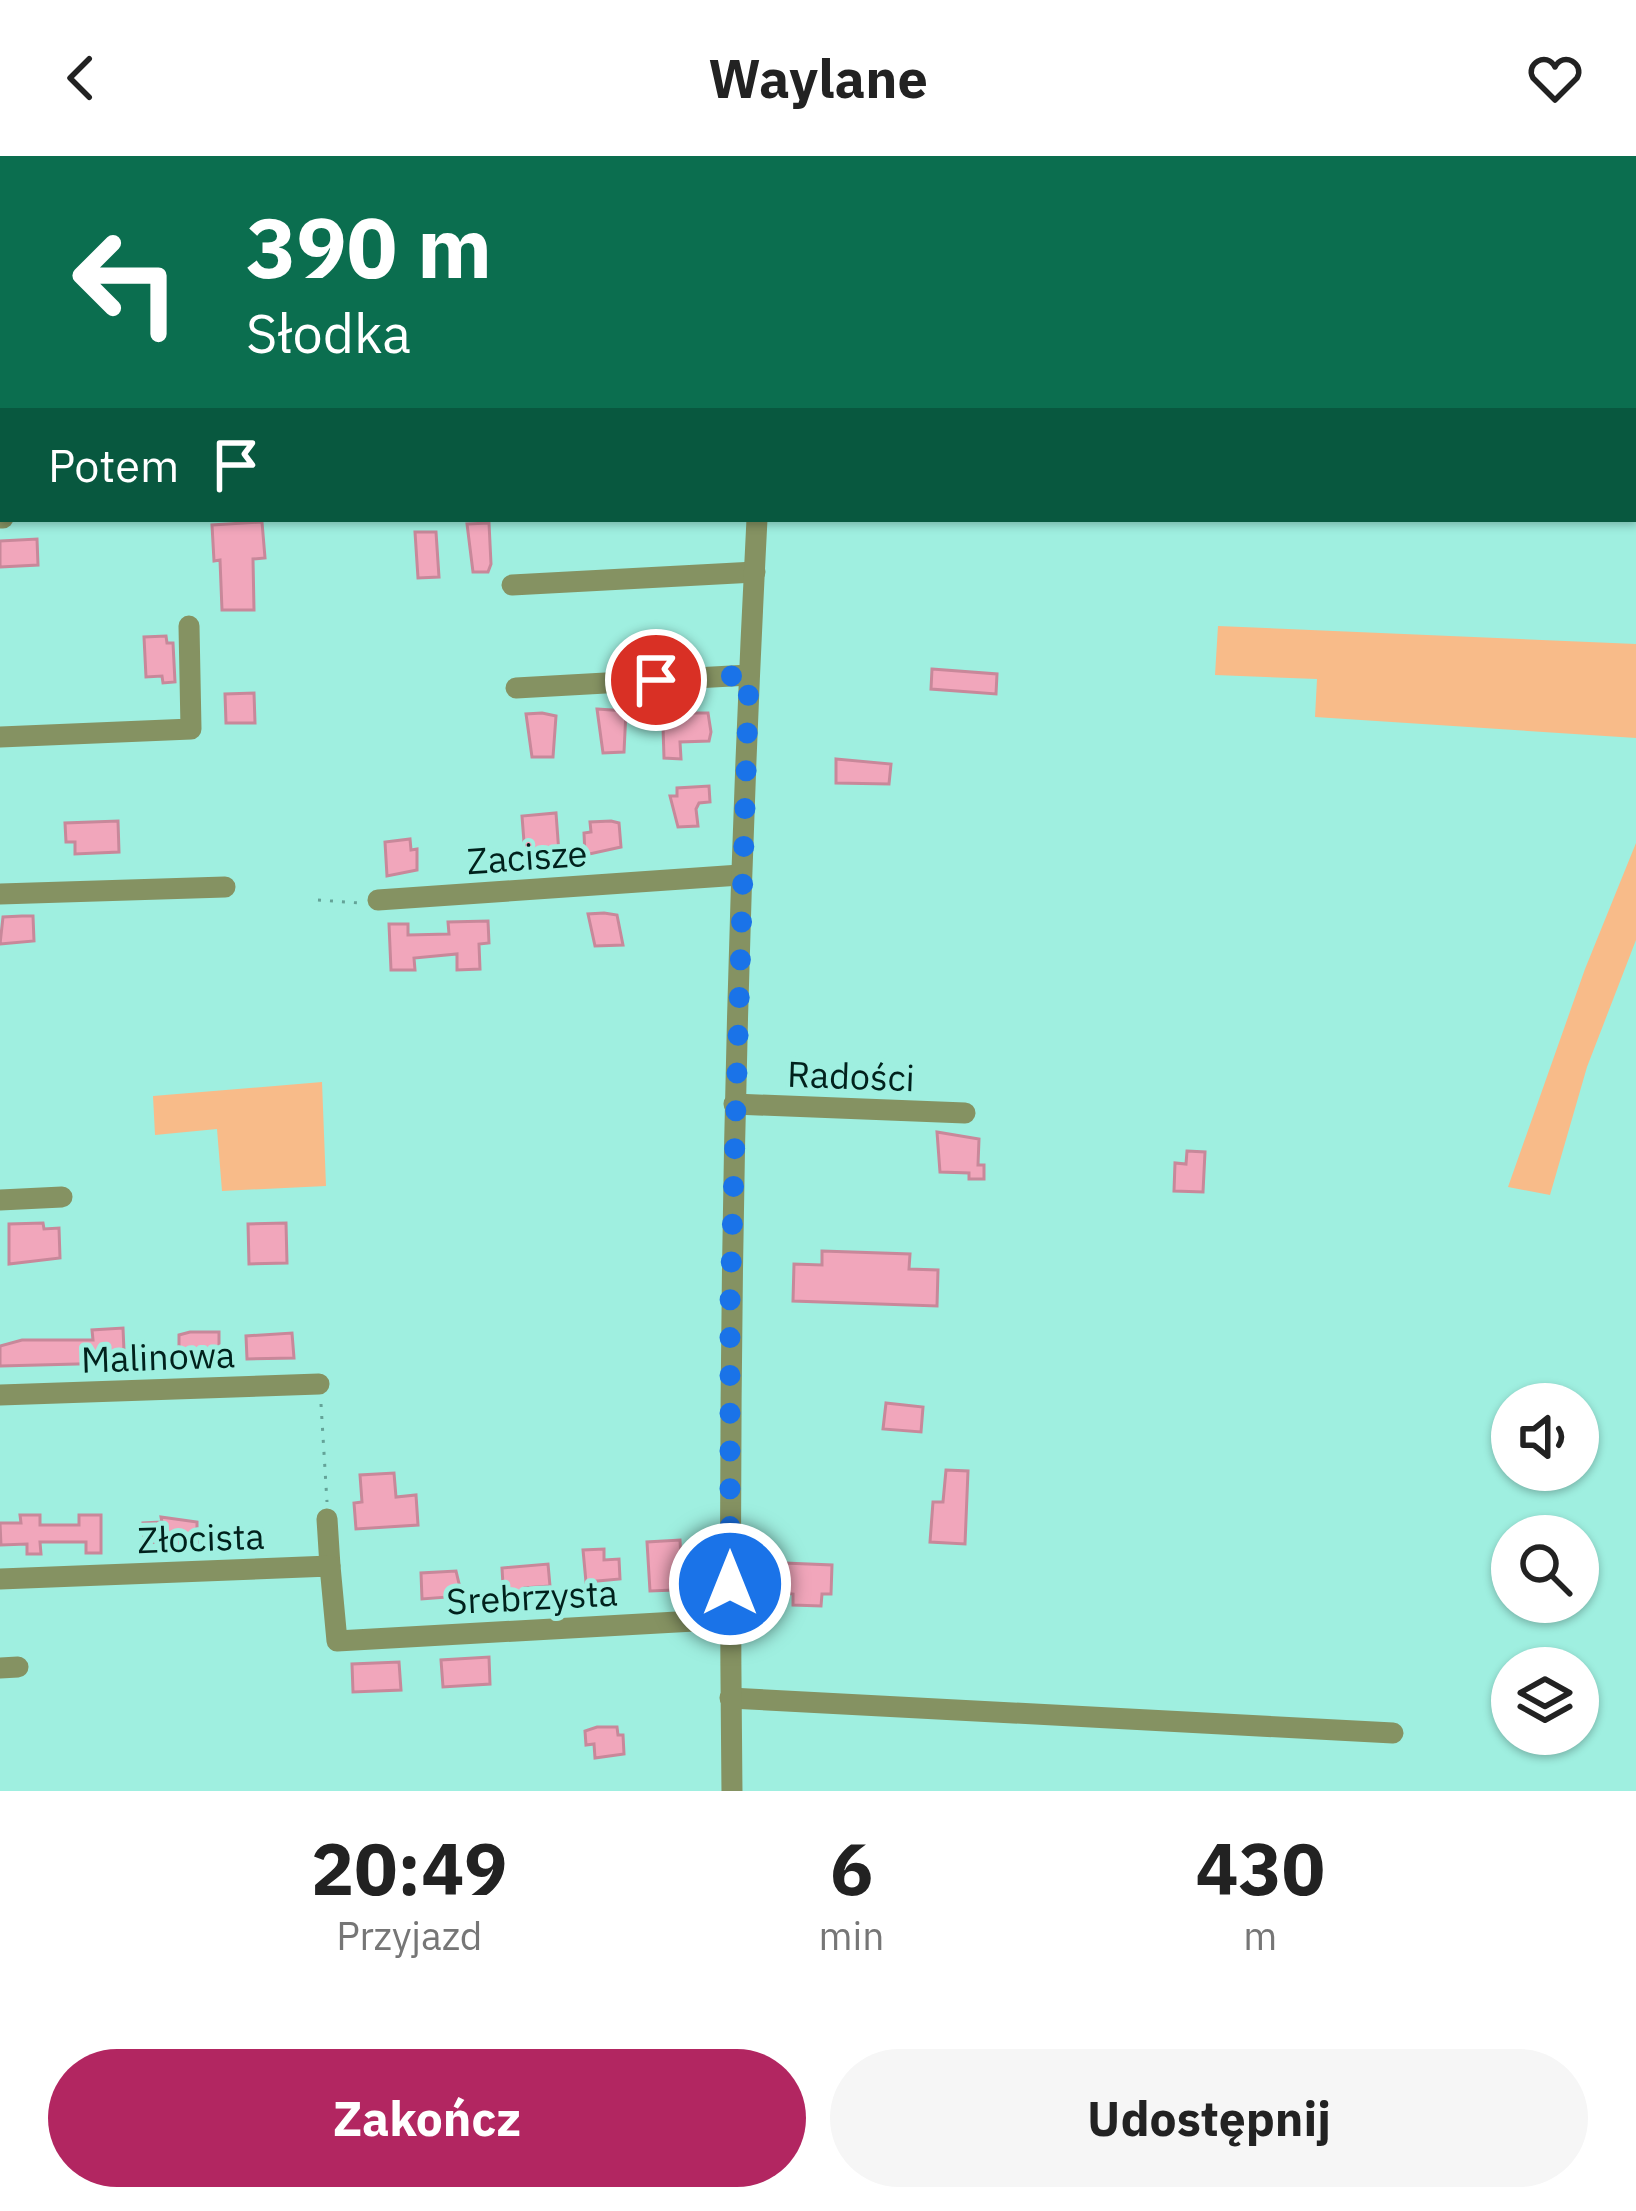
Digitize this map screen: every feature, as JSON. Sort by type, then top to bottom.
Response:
[{"type":"street","points":[[731,1791],[734,1104],[758,522]]},
{"type":"street","points":[[512,585],[754,572]]},
{"type":"street","points":[[0,737],[191,729],[189,626]]},
{"type":"street","points":[[516,688],[749,675]]},
{"type":"street","name":"Zacisze","points":[[378,900],[740,875]]},
{"type":"street","points":[[0,894],[225,886]]},
{"type":"street","name":"Radości","points":[[734,1104],[965,1113]]},
{"type":"street","points":[[0,1200],[62,1197]]},
{"type":"street","name":"Malinowa","points":[[0,1395],[319,1384]]},
{"type":"street","points":[[327,1519],[330,1566]]},
{"type":"street","name":"Srebrzysta","points":[[330,1566],[338,1641],[730,1623]]},
{"type":"street","name":"Złocista","points":[[0,1580],[330,1566]]},
{"type":"street","points":[[730,1698],[1393,1732]]},
{"type":"path","points":[[318,900],[378,900]]},
{"type":"path","points":[[319,1384],[327,1519]]},
{"type":"shaded area","points":[[1218,626],[1636,644],[1636,738],[1315,717],[1317,679],[1215,675]]},
{"type":"shaded area","points":[[1636,843],[1636,940],[1587,1067],[1550,1195],[1508,1187],[1585,969]]},
{"type":"shaded area","points":[[322,1082],[326,1186],[222,1191],[217,1129],[155,1135],[153,1096]]},
{"type":"building","points":[[262,522],[265,558],[253,559],[254,610],[222,610],[220,560],[214,561],[212,525]]},
{"type":"building","points":[[489,523],[491,564],[488,572],[473,572],[467,524]]},
{"type":"building","points":[[415,532],[436,532],[439,577],[418,578]]},
{"type":"building","points":[[37,539],[38,565],[0,567],[0,541]]},
{"type":"building","points":[[166,636],[167,643],[173,643],[175,682],[163,683],[162,676],[146,677],[144,637]]},
{"type":"building","points":[[932,669],[997,674],[996,694],[931,689]]},
{"type":"building","points":[[254,693],[255,723],[226,723],[225,694]]},
{"type":"building","points":[[679,694],[679,713],[708,713],[709,741],[680,742],[681,759],[664,758],[662,695]]},
{"type":"building","points":[[597,709],[626,711],[624,752],[603,753]]},
{"type":"building","points":[[526,714],[556,716],[553,757],[532,757]]},
{"type":"building","points":[[836,759],[891,764],[889,784],[836,783]]},
{"type":"building","points":[[709,786],[710,802],[699,803],[696,809],[698,826],[678,827],[670,796],[677,796],[677,788]]},
{"type":"building","points":[[556,813],[560,867],[536,869],[535,854],[525,855],[522,816]]},
{"type":"building","points":[[118,821],[119,852],[75,854],[75,842],[66,842],[65,823]]},
{"type":"building","points":[[590,822],[619,823],[621,847],[585,855],[584,833],[591,832]]},
{"type":"building","points":[[410,839],[411,850],[417,849],[417,870],[387,876],[385,842]]},
{"type":"building","points":[[588,914],[617,915],[623,945],[595,946]]},
{"type":"building","points":[[33,916],[34,941],[0,944],[3,917]]},
{"type":"building","points":[[488,921],[489,943],[479,944],[480,969],[457,970],[457,954],[414,958],[415,970],[391,970],[389,924],[408,924],[408,935],[449,934],[448,922]]},
{"type":"building","points":[[937,1132],[979,1139],[978,1165],[984,1165],[984,1179],[940,1172]]},
{"type":"building","points":[[1187,1151],[1205,1152],[1203,1192],[1174,1191],[1175,1163],[1186,1164]]},
{"type":"building","points":[[43,1223],[44,1229],[59,1228],[60,1258],[9,1264],[9,1224]]},
{"type":"building","points":[[286,1223],[287,1263],[249,1264],[248,1224]]},
{"type":"building","points":[[822,1251],[910,1254],[909,1269],[938,1270],[937,1306],[793,1301],[794,1264],[822,1265]]},
{"type":"building","points":[[123,1328],[124,1351],[114,1352],[115,1363],[0,1366],[0,1346],[22,1340],[93,1340],[92,1330]]},
{"type":"building","points":[[219,1332],[219,1356],[179,1355],[179,1335]]},
{"type":"building","points":[[292,1333],[294,1358],[247,1359],[246,1336]]},
{"type":"building","points":[[886,1403],[923,1407],[921,1432],[883,1429]]},
{"type":"building","points":[[946,1470],[968,1471],[965,1544],[930,1542],[933,1502],[943,1502]]},
{"type":"building","points":[[394,1473],[396,1497],[416,1495],[418,1525],[356,1529],[354,1503],[362,1502],[360,1475]]},
{"type":"building","points":[[20,1515],[40,1515],[40,1525],[79,1525],[79,1515],[101,1515],[101,1553],[86,1553],[86,1542],[40,1542],[41,1554],[27,1554],[27,1544],[1,1545],[0,1523],[21,1523]]},
{"type":"building","points":[[161,1517],[197,1522],[197,1545],[163,1548],[162,1542],[144,1543],[143,1523],[162,1522]]},
{"type":"building","points":[[680,1540],[682,1580],[674,1580],[674,1590],[650,1591],[647,1542]]},
{"type":"building","points":[[604,1549],[604,1560],[619,1559],[620,1579],[586,1582],[583,1550]]},
{"type":"building","points":[[784,1563],[832,1565],[831,1594],[822,1594],[821,1606],[793,1605],[793,1594],[783,1593]]},
{"type":"building","points":[[548,1564],[550,1586],[525,1588],[526,1600],[504,1602],[502,1568]]},
{"type":"building","points":[[456,1571],[462,1596],[422,1599],[421,1573]]},
{"type":"building","points":[[489,1657],[490,1684],[443,1687],[441,1660]]},
{"type":"building","points":[[399,1662],[401,1690],[353,1692],[352,1664]]},
{"type":"building","points":[[617,1727],[618,1735],[623,1735],[624,1754],[595,1758],[594,1744],[586,1745],[585,1731]]},
{"type":"route","points":[[656,680],[749,675],[730,1303],[730,1584]]}]
